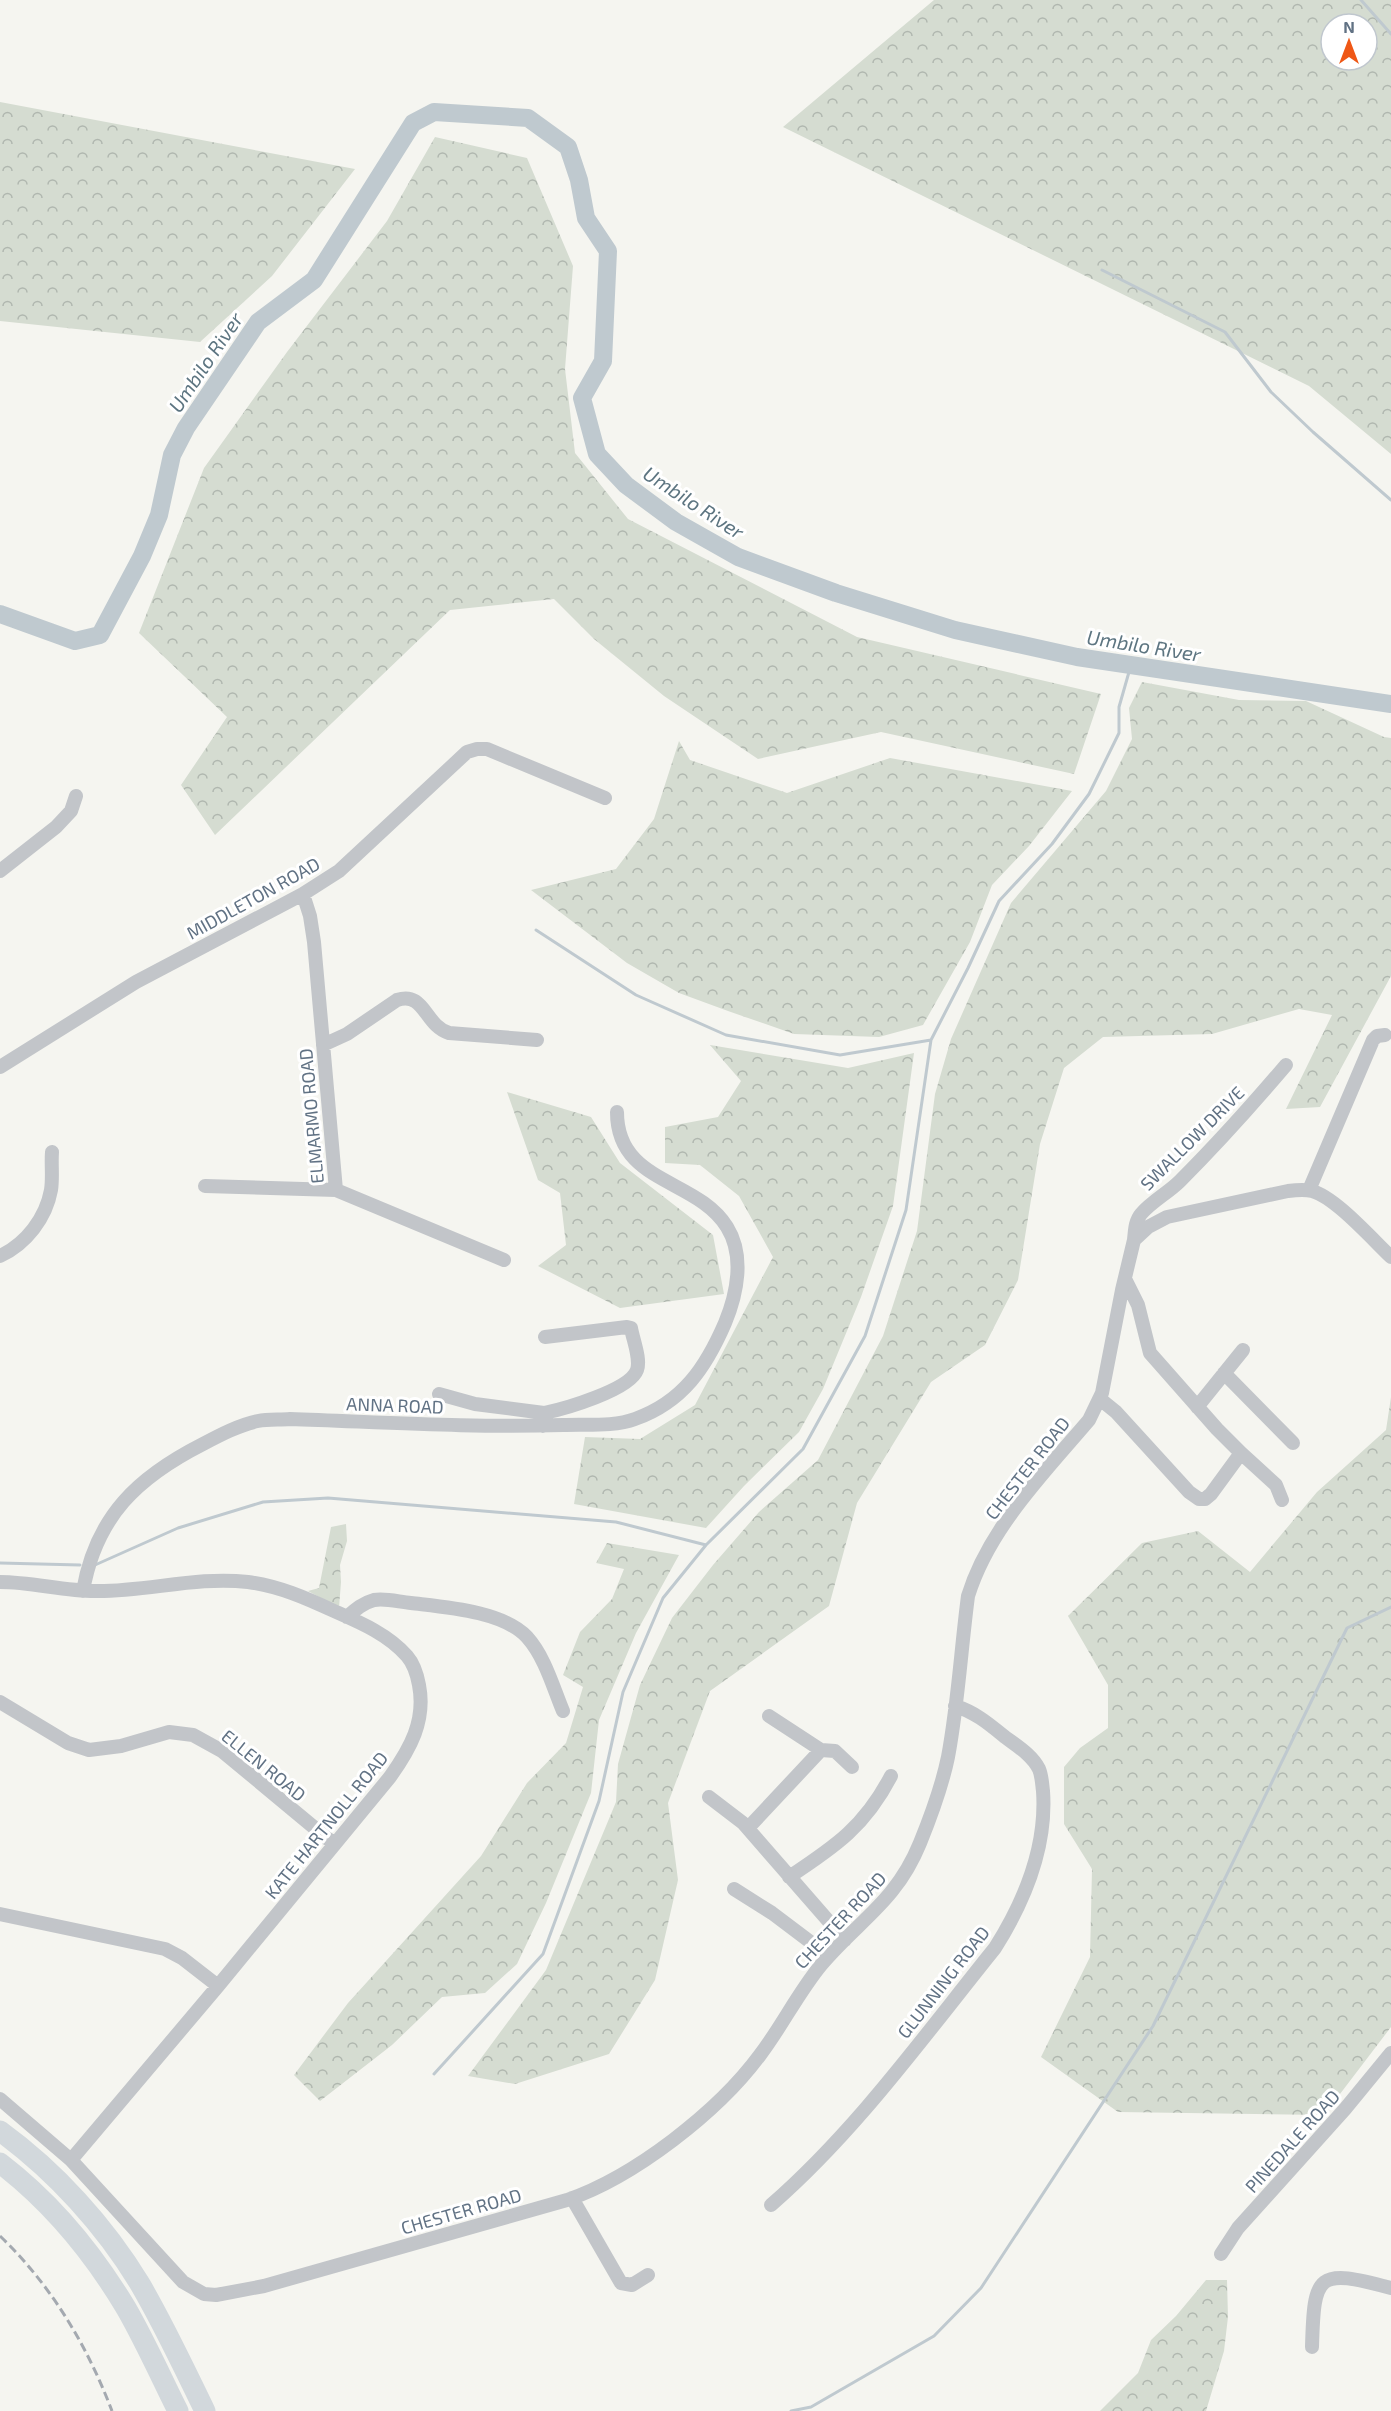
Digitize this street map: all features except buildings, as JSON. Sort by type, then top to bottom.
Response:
[{"type":"highway","points":[[0,2132],[46,2169],[85,2210],[129,2266],[161,2321],[205,2411]]},
{"type":"highway","points":[[0,2163],[41,2198],[77,2238],[103,2272],[126,2309],[178,2411]]},
{"type":"street","name":"MIDDLETON ROAD","points":[[0,1067],[136,982],[303,894],[344,868],[461,756],[472,750],[481,748],[496,752],[605,798]]},
{"type":"street","points":[[0,871],[56,826],[71,811],[76,796]]},
{"type":"street","name":"ELMARMO ROAD","points":[[303,894],[315,942],[336,1190],[504,1260]]},
{"type":"street","points":[[323,1045],[347,1034],[397,1000],[404,998],[418,1002],[436,1027],[449,1033],[537,1040]]},
{"type":"street","points":[[1310,1190],[1373,1040],[1377,1036],[1385,1035]]},
{"type":"street","name":"SWALLOW DRIVE","points":[[1134,1240],[1139,1216],[1198,1162],[1241,1118],[1286,1065]]},
{"type":"street","name":"ANNA ROAD","points":[[83,1591],[91,1556],[100,1536],[116,1511],[135,1488],[170,1461],[227,1431],[259,1421],[290,1419],[479,1426],[544,1419],[626,1422],[642,1417],[671,1400],[697,1376],[706,1363],[731,1308],[738,1267],[734,1243],[726,1225],[706,1204],[655,1176],[639,1164],[618,1134],[617,1112]]},
{"type":"street","points":[[0,1256],[29,1235],[43,1214],[51,1190],[51,1152]]},
{"type":"street","points":[[206,1186],[336,1190]]},
{"type":"street","points":[[1134,1240],[1154,1222],[1174,1215],[1288,1191],[1310,1190],[1332,1202],[1391,1257]]},
{"type":"street","name":"CHESTER ROAD","points":[[0,2099],[71,2160],[174,2274],[196,2290],[216,2295],[264,2286],[572,2198],[645,2159],[690,2126],[748,2070],[762,2053],[804,1986],[829,1956],[890,1895],[912,1862],[948,1758],[969,1596],[976,1571],[1004,1525],[1089,1419],[1100,1399],[1134,1240]]},
{"type":"street","points":[[1125,1280],[1138,1305],[1150,1353],[1197,1407],[1276,1485],[1282,1500]]},
{"type":"street","points":[[439,1394],[544,1419],[622,1386],[634,1376],[638,1365],[631,1328],[544,1337]]},
{"type":"street","points":[[1197,1407],[1243,1350]]},
{"type":"street","points":[[1224,1373],[1293,1443]]},
{"type":"street","points":[[1100,1399],[1116,1412],[1189,1492],[1199,1499],[1211,1494],[1242,1453]]},
{"type":"street","name":"KATE HARTNOLL ROAD","points":[[0,1582],[20,1582],[83,1591],[116,1591],[194,1581],[248,1582],[285,1590],[347,1617],[388,1639],[407,1656],[417,1677],[420,1694],[420,1716],[415,1737],[406,1755],[218,1986],[71,2160]]},
{"type":"street","points":[[347,1617],[364,1604],[388,1600],[458,1608],[500,1621],[517,1629],[529,1639],[543,1662],[563,1711]]},
{"type":"street","name":"ELLEN ROAD","points":[[0,1702],[68,1743],[89,1750],[122,1746],[166,1732],[183,1732],[193,1735],[222,1751],[333,1844]]},
{"type":"street","name":"GLUNNING ROAD","points":[[771,2205],[794,2185],[849,2128],[995,1948],[1009,1925],[1037,1855],[1043,1823],[1042,1779],[1038,1767],[978,1715],[955,1706]]},
{"type":"street","points":[[769,1716],[821,1750],[835,1751],[852,1767]]},
{"type":"street","points":[[748,1828],[821,1750]]},
{"type":"street","points":[[789,1877],[832,1849],[864,1820],[879,1800],[891,1776]]},
{"type":"street","points":[[709,1797],[748,1828],[845,1940]]},
{"type":"street","points":[[734,1889],[772,1913],[829,1956]]},
{"type":"street","points":[[0,1914],[165,1949],[182,1958],[218,1986]]},
{"type":"street","name":"PINEDALE ROAD","points":[[1221,2254],[1238,2228],[1345,2109],[1391,2053]]},
{"type":"street","points":[[572,2198],[621,2283],[632,2285],[648,2275]]},
{"type":"street","points":[[1312,2347],[1313,2304],[1323,2283],[1341,2276],[1391,2288]]},
{"type":"green space","points":[[934,0],[1391,0],[1391,454],[1309,386],[783,127]]},
{"type":"green space","points":[[0,102],[355,169],[272,276],[200,342],[0,321]]},
{"type":"green space","points":[[435,137],[527,158],[573,266],[565,369],[575,453],[628,519],[857,637],[1101,694],[1074,774],[881,732],[758,759],[664,696],[594,639],[554,599],[450,610],[215,835],[181,785],[227,717],[139,633],[204,468],[287,352],[387,221]]},
{"type":"green space","points":[[1142,682],[1239,700],[1306,701],[1384,737],[1391,738],[1391,976],[1320,1107],[1286,1109],[1332,1015],[1299,1009],[1212,1034],[1103,1037],[1064,1068],[1040,1144],[1018,1280],[985,1345],[931,1382],[857,1503],[829,1606],[710,1691],[668,1803],[678,1880],[655,1980],[609,2054],[515,2084],[468,2076],[546,1970],[616,1802],[618,1764],[640,1685],[672,1618],[713,1565],[759,1512],[818,1460],[883,1336],[917,1231],[935,1094],[951,1039],[1011,903],[1106,791],[1132,739],[1129,708]]},
{"type":"green space","points":[[679,741],[690,760],[787,793],[890,758],[1072,791],[1029,846],[992,885],[970,942],[923,1025],[879,1037],[794,1034],[679,993],[627,963],[531,890],[616,869],[654,819]]},
{"type":"green space","points":[[710,1045],[848,1068],[914,1053],[893,1206],[861,1297],[823,1389],[799,1432],[744,1486],[706,1528],[574,1504],[585,1437],[640,1439],[695,1405],[773,1257],[739,1196],[700,1165],[665,1163],[665,1127],[718,1117],[741,1081]]},
{"type":"green space","points":[[507,1092],[591,1117],[620,1163],[713,1235],[724,1294],[620,1308],[538,1266],[566,1245],[560,1193],[538,1180]]},
{"type":"green space","points":[[1391,1397],[1391,2027],[1324,2115],[1118,2112],[1041,2057],[1090,1957],[1092,1869],[1064,1824],[1064,1767],[1080,1748],[1108,1728],[1108,1685],[1068,1616],[1142,1543],[1198,1531],[1250,1572],[1317,1492],[1386,1430]]},
{"type":"green space","points":[[346,1524],[347,1541],[340,1565],[339,1608],[308,1591],[319,1588],[331,1527]]},
{"type":"green space","points":[[607,1543],[679,1555],[636,1633],[599,1720],[591,1793],[546,1903],[517,1964],[485,1993],[442,1997],[392,2045],[320,2101],[294,2075],[348,2003],[481,1856],[527,1783],[566,1743],[583,1687],[563,1675],[580,1632],[612,1599],[624,1569],[596,1563]]},
{"type":"green space","points":[[1206,2280],[1227,2280],[1228,2317],[1224,2351],[1206,2411],[1100,2411],[1138,2373],[1151,2340],[1176,2316]]},
{"type":"waterway","points":[[1361,0],[1391,34]]},
{"type":"waterway","name":"Umbilo River","points":[[0,614],[75,641],[100,635],[142,556],[159,515],[172,455],[186,428],[258,322],[314,280],[413,123],[434,112],[528,118],[568,147],[579,180],[586,218],[608,251],[603,361],[582,398],[597,454],[626,485],[676,522],[738,557],[836,593],[955,630],[1077,657],[1391,704]]},
{"type":"waterway","points":[[1102,270],[1225,332],[1271,392],[1391,500]]},
{"type":"waterway","points":[[434,2074],[543,1954],[599,1801],[623,1692],[663,1598],[706,1545],[803,1449],[865,1336],[906,1210],[931,1040],[999,901],[1052,844],[1089,794],[1119,733],[1119,707],[1131,665]]},
{"type":"waterway","points":[[536,930],[636,995],[726,1035],[840,1055],[931,1040]]},
{"type":"waterway","points":[[95,1565],[178,1528],[263,1502],[328,1498],[616,1522],[706,1545]]},
{"type":"waterway","points":[[0,1563],[80,1565]]},
{"type":"waterway","points":[[791,2411],[811,2407],[934,2336],[981,2288],[1153,2026],[1347,1628],[1391,1607]]},
{"type":"railway","points":[[0,2236],[36,2275],[66,2317],[91,2363],[112,2411]]}]
